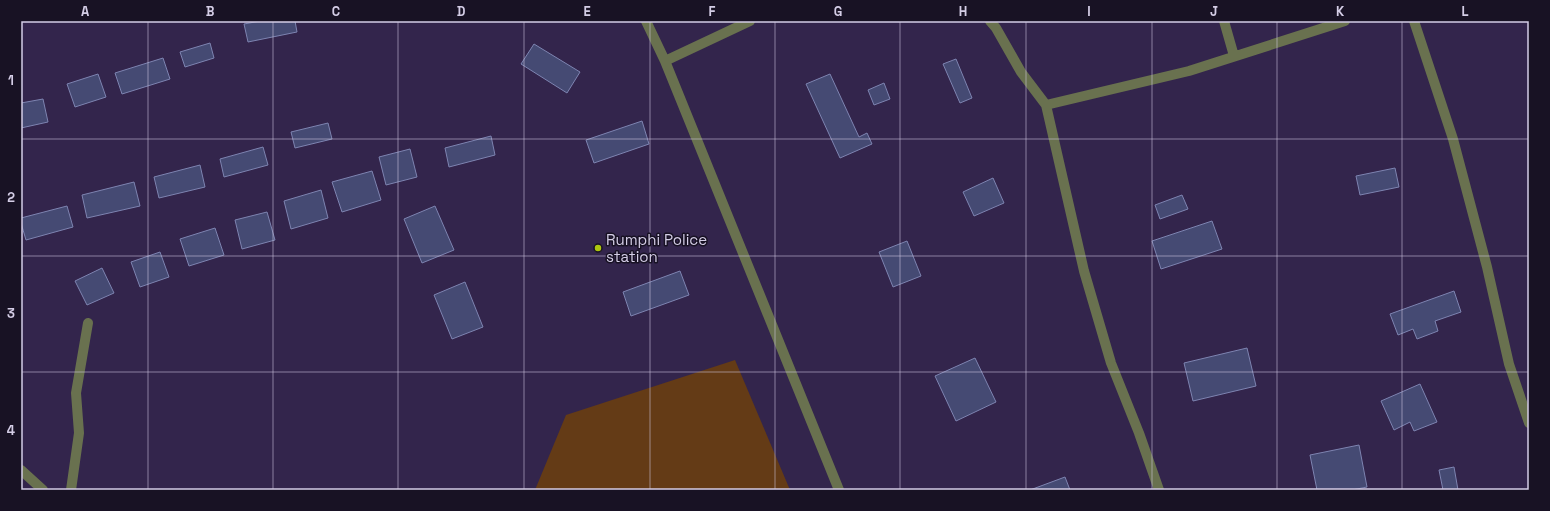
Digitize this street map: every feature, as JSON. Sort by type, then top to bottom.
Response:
[{"type":"street","points":[[646,21],[666,61],[839,490]]},
{"type":"street","points":[[666,61],[750,21]]},
{"type":"street","points":[[990,21],[996,28],[1020,72],[1046,105],[1086,278],[1111,363],[1139,433],[1159,490]]},
{"type":"street","points":[[1224,21],[1234,56]]},
{"type":"street","points":[[1046,105],[1189,71],[1346,21]]},
{"type":"street","points":[[1414,21],[1453,139],[1487,267],[1509,364],[1529,423]]},
{"type":"street","points":[[71,490],[79,433],[76,393],[88,323]]},
{"type":"street","points":[[21,470],[43,490]]},
{"type":"shaded area","points":[[735,360],[790,490],[535,490],[566,415]]},
{"type":"building","points":[[260,21],[295,21],[297,32],[248,42],[244,24]]},
{"type":"building","points":[[210,43],[214,58],[185,67],[180,52]]},
{"type":"building","points":[[534,44],[580,72],[567,93],[521,64]]},
{"type":"building","points":[[163,58],[170,79],[122,94],[115,73]]},
{"type":"building","points":[[956,59],[972,98],[960,103],[943,64]]},
{"type":"building","points":[[98,74],[106,97],[75,107],[67,84]]},
{"type":"building","points":[[830,74],[859,137],[867,133],[872,144],[840,158],[806,84]]},
{"type":"building","points":[[884,83],[890,99],[874,105],[868,90]]},
{"type":"building","points":[[43,99],[48,122],[21,128],[21,103]]},
{"type":"building","points":[[642,121],[649,144],[594,163],[586,140]]},
{"type":"building","points":[[328,123],[332,139],[295,148],[291,132]]},
{"type":"building","points":[[491,136],[495,155],[449,167],[445,148]]},
{"type":"building","points":[[263,147],[268,165],[224,177],[220,159]]},
{"type":"building","points":[[410,149],[417,177],[386,185],[379,157]]},
{"type":"building","points":[[200,165],[205,187],[159,198],[154,177]]},
{"type":"building","points":[[1395,168],[1399,187],[1360,195],[1356,176]]},
{"type":"building","points":[[372,171],[381,200],[342,212],[332,182]]},
{"type":"building","points":[[993,178],[1004,203],[974,216],[963,192]]},
{"type":"building","points":[[134,182],[140,206],[87,218],[82,195]]},
{"type":"building","points":[[321,190],[328,218],[291,229],[284,201]]},
{"type":"building","points":[[1182,195],[1188,209],[1160,219],[1155,205]]},
{"type":"building","points":[[67,206],[73,227],[26,240],[21,218]]},
{"type":"building","points":[[435,206],[454,250],[422,263],[404,219]]},
{"type":"building","points":[[267,212],[275,240],[242,249],[235,220]]},
{"type":"building","points":[[1212,221],[1222,249],[1161,269],[1152,241]]},
{"type":"building","points":[[215,228],[224,255],[189,266],[180,239]]},
{"type":"building","points":[[907,241],[921,276],[893,287],[879,252]]},
{"type":"building","points":[[160,252],[169,277],[140,287],[131,262]]},
{"type":"building","points":[[102,268],[114,293],[87,305],[75,281]]},
{"type":"building","points":[[680,271],[689,295],[631,316],[623,292]]},
{"type":"building","points":[[465,282],[483,327],[452,339],[434,295]]},
{"type":"building","points":[[1454,291],[1461,312],[1435,321],[1438,331],[1417,339],[1413,329],[1398,335],[1390,314]]},
{"type":"building","points":[[1247,348],[1256,386],[1193,401],[1184,363]]},
{"type":"building","points":[[975,358],[996,402],[956,421],[935,376]]},
{"type":"building","points":[[1420,384],[1437,422],[1414,431],[1410,422],[1394,430],[1381,401]]},
{"type":"building","points":[[1359,445],[1367,487],[1352,490],[1317,490],[1310,455]]},
{"type":"building","points":[[1454,467],[1458,490],[1443,490],[1439,470]]},
{"type":"building","points":[[1065,477],[1070,490],[1030,490]]},
{"type":"place","name":"Rumphi Police station","points":[[598,248]]}]
